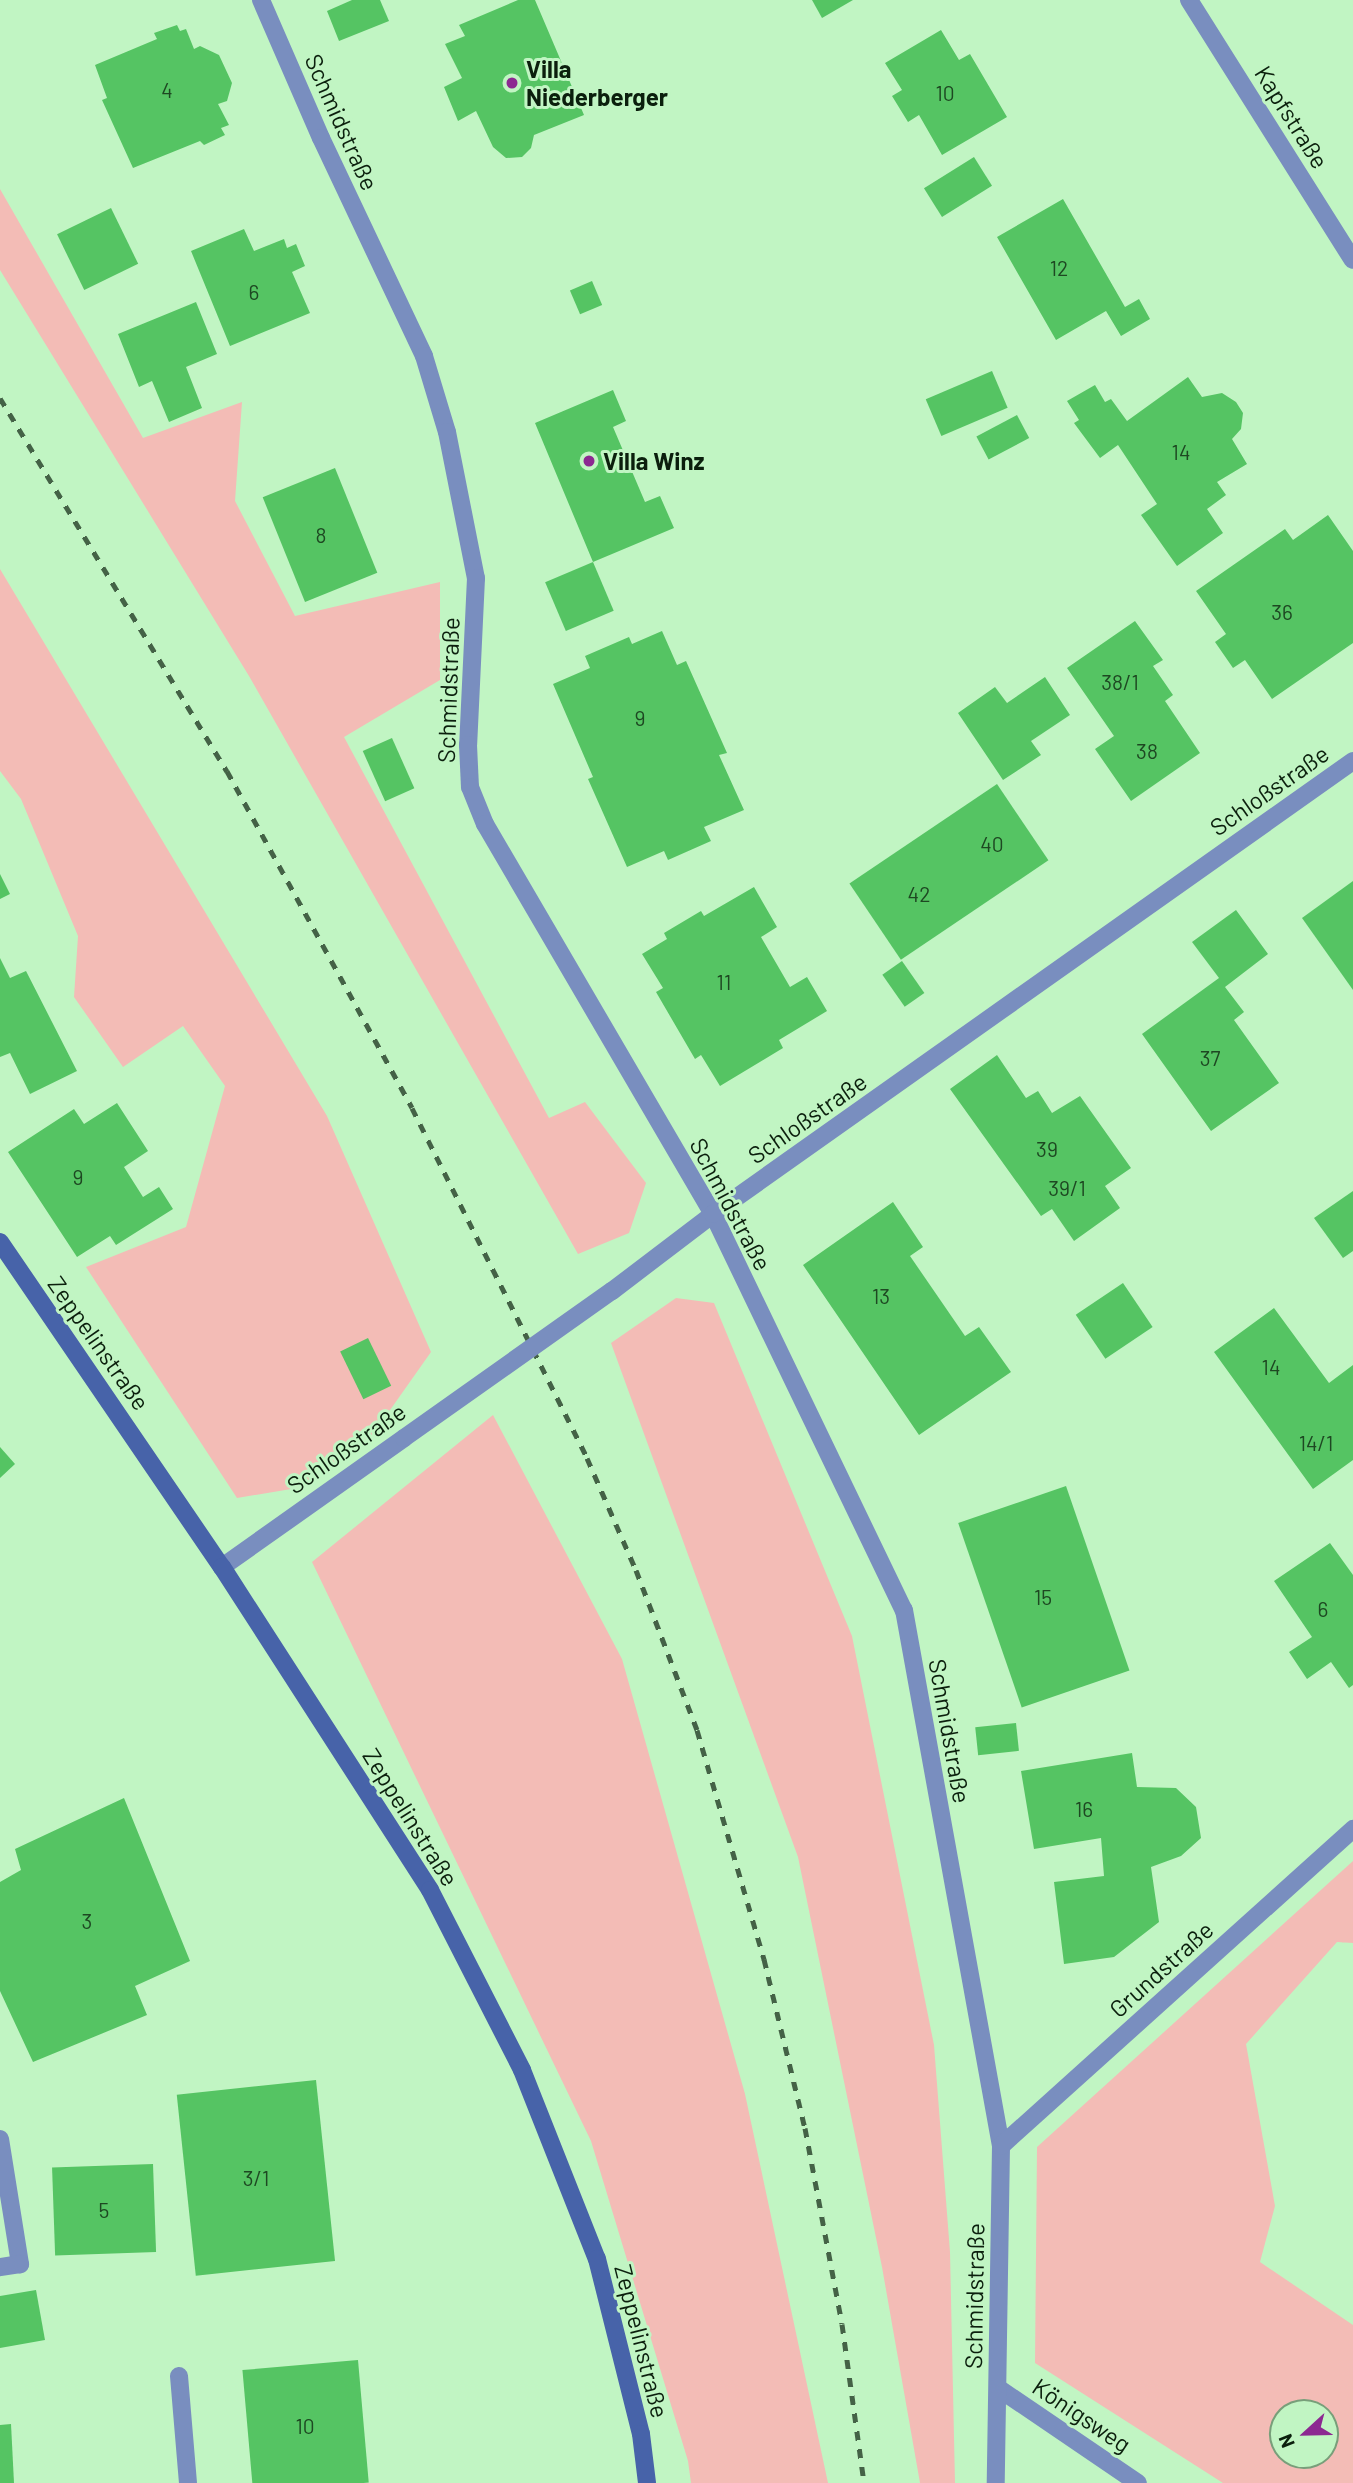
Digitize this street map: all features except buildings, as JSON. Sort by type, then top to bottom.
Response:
[{"type":"main road","name":"Zeppelinstraße","points":[[2,1251],[222,1567],[430,1890],[522,2070],[597,2259],[641,2434],[647,2483]]},
{"type":"street","name":"Schmidstraße","points":[[261,0],[321,138],[424,355],[447,432],[476,578],[468,745],[470,787],[485,824],[713,1214],[904,1610],[1001,2146],[996,2483]]},
{"type":"street","name":"Kapfstraße","points":[[1189,0],[1353,260]]},
{"type":"street","name":"Schloßstraße","points":[[222,1567],[612,1292],[713,1214],[1353,761]]},
{"type":"street","name":"Grundstraße","points":[[1001,2146],[1353,1829]]},
{"type":"street","points":[[0,2139],[20,2264],[0,2267]]},
{"type":"street","points":[[178,2376],[188,2483]]},
{"type":"street","name":"Königsweg","points":[[998,2388],[1138,2483]]},
{"type":"shaded area","points":[[0,189],[143,438],[242,402],[235,501],[295,616],[440,582],[440,680],[344,737],[549,1118],[585,1102],[646,1183],[629,1233],[578,1254],[249,676],[0,270]]},
{"type":"shaded area","points":[[0,569],[327,1116],[431,1352],[371,1437],[303,1487],[237,1498],[86,1267],[186,1227],[225,1086],[183,1026],[123,1067],[74,997],[78,936],[21,799],[0,771]]},
{"type":"shaded area","points":[[676,1298],[714,1303],[852,1636],[934,2045],[950,2252],[955,2483],[920,2483],[882,2267],[798,1857],[611,1343]]},
{"type":"shaded area","points":[[493,1415],[622,1659],[745,2094],[828,2483],[691,2483],[688,2461],[591,2141],[312,1562]]},
{"type":"shaded area","points":[[1353,1861],[1353,1943],[1337,1942],[1246,2044],[1275,2206],[1260,2262],[1353,2325],[1353,2483],[1223,2483],[1035,2363],[1037,2147]]},
{"type":"railway","points":[[0,398],[227,771],[412,1108],[587,1458],[636,1570],[697,1730],[764,1959],[805,2128],[842,2324],[864,2483]]},
{"type":"place","name":"Villa Niederberger","points":[[512,83]]},
{"type":"place","name":"Villa Winz","points":[[589,461]]}]
